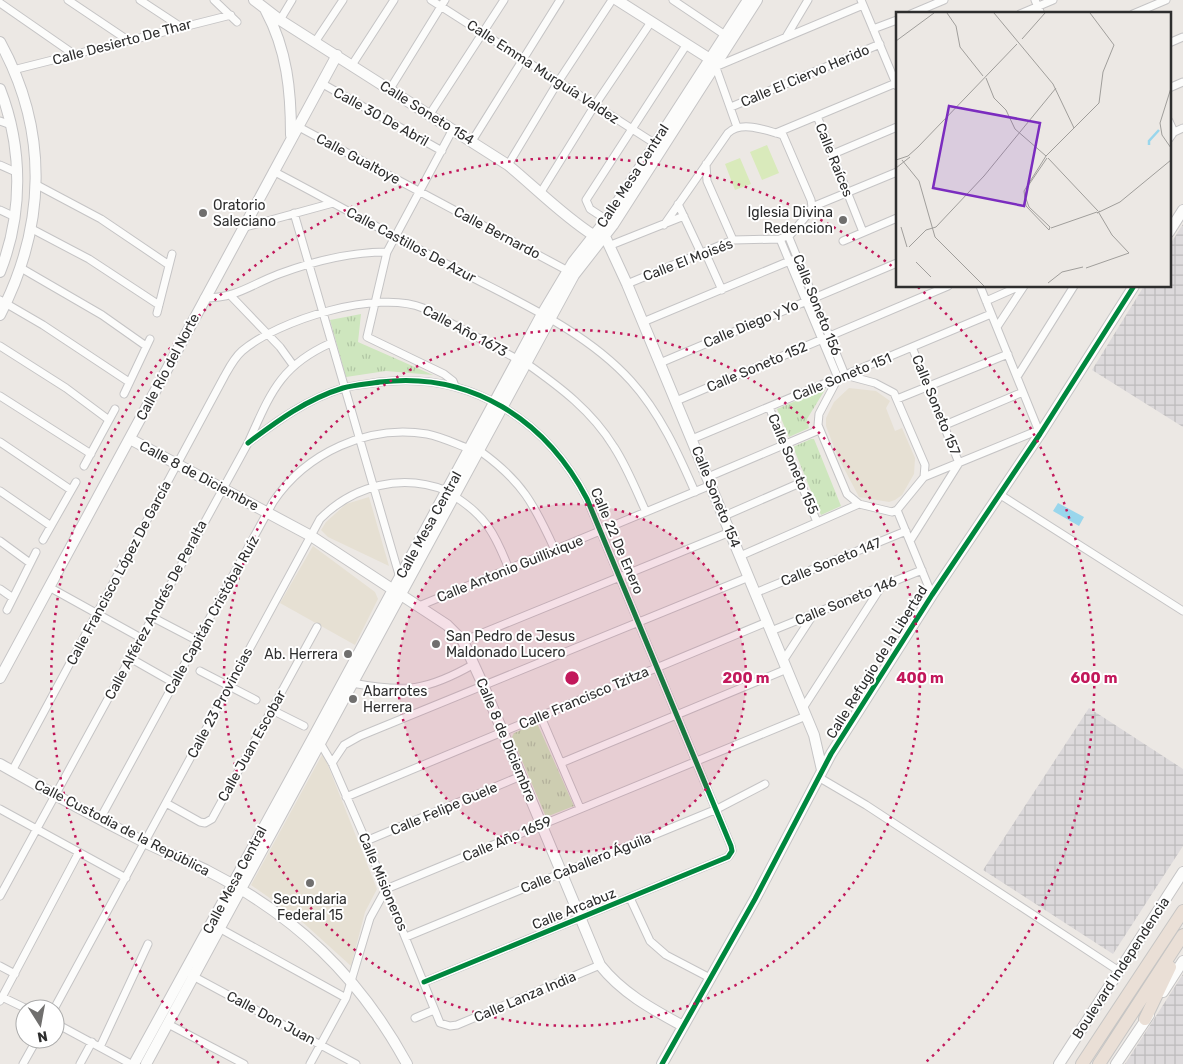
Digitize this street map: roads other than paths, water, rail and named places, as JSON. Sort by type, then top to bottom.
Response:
[{"type":"highway","points":[[1082,1064],[1183,911]]},
{"type":"highway","points":[[1099,1064],[1183,935]]},
{"type":"highway","points":[[1146,1019],[1183,940]]},
{"type":"street","points":[[68,0],[128,41]]},
{"type":"street","points":[[140,0],[181,26]]},
{"type":"street","points":[[214,0],[238,22]]},
{"type":"street","name":"Calle Soneto 154","points":[[254,0],[280,20],[472,141],[541,192],[563,214],[604,228],[820,752],[821,774]]},
{"type":"street","points":[[280,20],[292,0]]},
{"type":"street","points":[[315,42],[342,0]]},
{"type":"street","points":[[352,65],[394,0]]},
{"type":"street","name":"Calle Emma Murguía Valdez","points":[[431,0],[443,3],[523,60],[654,143]]},
{"type":"street","points":[[430,114],[504,0]]},
{"type":"street","points":[[472,141],[560,0]]},
{"type":"street","points":[[508,166],[558,82],[612,0]]},
{"type":"street","points":[[617,0],[630,3],[651,22],[687,44],[713,64],[731,107],[737,127]]},
{"type":"street","points":[[673,0],[725,35]]},
{"type":"street","name":"Calle Mesa Central","points":[[604,228],[654,143],[713,64],[725,35],[748,0]]},
{"type":"street","name":"Calle Mesa Central","points":[[146,1064],[168,1024],[189,974],[475,450],[545,317],[571,273],[604,228],[757,0]]},
{"type":"street","points":[[786,37],[808,0]]},
{"type":"street","points":[[916,12],[944,0]]},
{"type":"street","points":[[1023,12],[1037,3],[1053,0]]},
{"type":"street","points":[[1138,12],[1166,0]]},
{"type":"street","points":[[713,64],[786,37],[862,2],[873,30],[893,68],[896,85],[775,133]]},
{"type":"street","points":[[0,3],[75,55]]},
{"type":"street","points":[[390,89],[443,3]]},
{"type":"street","points":[[266,10],[287,66],[292,136]]},
{"type":"street","name":"Calle Desierto De Thar","points":[[13,70],[181,26],[231,15]]},
{"type":"street","points":[[873,30],[896,20]]},
{"type":"street","points":[[541,192],[651,22]]},
{"type":"street","points":[[1170,43],[1183,37]]},
{"type":"street","points":[[0,42],[13,70],[30,122],[37,185],[32,229],[21,268],[3,302],[0,315]]},
{"type":"street","points":[[604,228],[590,209],[586,200],[687,44]]},
{"type":"street","name":"Calle El Ciervo Herido","points":[[731,107],[880,44]]},
{"type":"street","name":"Calle Río del Norte","points":[[0,678],[337,55]]},
{"type":"street","points":[[1170,88],[1183,82]]},
{"type":"street","name":"Calle 30 De Abril","points":[[321,83],[442,151]]},
{"type":"street","points":[[0,89],[12,125],[18,173],[15,217],[0,272]]},
{"type":"street","name":"Calle Raíces","points":[[817,116],[863,232]]},
{"type":"street","points":[[0,121],[12,125]]},
{"type":"street","name":"Calle Gualtoye","points":[[297,126],[420,192]]},
{"type":"street","points":[[664,225],[728,132],[737,127],[745,126],[784,135],[811,200],[812,207]]},
{"type":"street","points":[[832,154],[896,127]]},
{"type":"street","points":[[1171,135],[1183,128]]},
{"type":"street","points":[[375,303],[387,252],[397,237],[454,129]]},
{"type":"street","points":[[706,164],[707,181],[733,240]]},
{"type":"street","points":[[0,165],[18,173]]},
{"type":"street","name":"Calle Castillos De Azur","points":[[273,171],[545,317],[605,357],[632,382],[675,449],[695,492]]},
{"type":"street","points":[[780,239],[788,235],[808,214],[812,207],[896,172]]},
{"type":"street","points":[[37,185],[101,220],[169,265]]},
{"type":"street","name":"Calle Bernardo","points":[[420,192],[571,273]]},
{"type":"street","points":[[245,227],[333,202]]},
{"type":"street","points":[[678,204],[722,290]]},
{"type":"street","points":[[0,210],[15,217]]},
{"type":"street","points":[[1170,230],[1183,210]]},
{"type":"street","points":[[294,213],[372,487],[400,578]]},
{"type":"street","points":[[611,245],[684,216]]},
{"type":"street","points":[[843,240],[896,218]]},
{"type":"street","points":[[32,229],[88,260],[159,304]]},
{"type":"street","name":"Calle Soneto 156","points":[[788,235],[813,297],[826,338]]},
{"type":"street","name":"Calle El Moisés","points":[[628,284],[733,240],[780,239]]},
{"type":"street","name":"Calle Soneto 156","points":[[780,239],[842,376]]},
{"type":"street","name":"Calle Río del Norte","points":[[204,298],[231,296],[277,275],[308,264],[348,255],[387,252]]},
{"type":"street","points":[[157,314],[172,254]]},
{"type":"street","points":[[644,322],[797,258]]},
{"type":"street","name":"Calle Diego y Yo","points":[[660,362],[896,263]]},
{"type":"street","points":[[21,268],[148,343],[124,394]]},
{"type":"street","name":"Calle Soneto 152","points":[[676,401],[943,288]]},
{"type":"street","points":[[924,477],[925,465],[897,399],[887,388],[858,378],[842,376],[819,414],[819,430],[847,494],[859,504],[892,512],[897,510],[924,477],[1039,432],[981,288]]},
{"type":"street","points":[[986,300],[1017,288]]},
{"type":"street","points":[[997,327],[1021,288]]},
{"type":"street","points":[[1017,377],[1073,288]]},
{"type":"street","name":"Calle Refugio de la Libertad","points":[[662,1064],[821,774],[932,595],[1133,288]]},
{"type":"street","points":[[231,296],[268,334],[293,365]]},
{"type":"street","points":[[3,302],[129,382]]},
{"type":"street","name":"Calle Año 1673","points":[[268,334],[322,313],[375,303],[413,304],[522,361],[560,388],[595,420],[625,466],[646,512]]},
{"type":"street","name":"Calle 22 De Enero","points":[[375,303],[367,337],[444,374],[453,381],[455,386]]},
{"type":"street","name":"Calle Soneto 151","points":[[692,439],[991,314]]},
{"type":"street","name":"Calle Francisco López De García","points":[[12,771],[232,364],[240,353],[268,334]]},
{"type":"street","name":"Calle Alférez Andrés De Peralta","points":[[0,896],[248,443],[269,397],[293,365],[315,350],[331,343]]},
{"type":"street","points":[[0,346],[109,420]]},
{"type":"street","name":"Calle Soneto 157","points":[[912,347],[960,463]]},
{"type":"street","points":[[897,399],[1008,354]]},
{"type":"street","points":[[834,388],[844,382],[858,378]]},
{"type":"street","name":"Calle 22 De Enero","points":[[248,443],[306,403],[344,388],[408,381],[455,386],[498,405],[534,429],[567,464],[587,498],[717,809],[731,846],[731,854]]},
{"type":"street","points":[[945,425],[1023,392]]},
{"type":"street","points":[[0,396],[91,454]]},
{"type":"street","name":"Calle Soneto 155","points":[[769,406],[817,522]]},
{"type":"street","points":[[84,466],[115,409]]},
{"type":"street","name":"Calle Antonio Guillixique","points":[[419,606],[695,492],[709,481],[819,430]]},
{"type":"street","name":"Calle Capitán Cristóbal Ruíz","points":[[100,819],[280,491],[300,471],[322,456],[358,438],[387,433],[424,434],[440,437],[475,450],[509,472],[533,504],[555,550]]},
{"type":"street","name":"Calle 8 de Diciembre","points":[[130,439],[311,536],[398,591],[447,625],[463,641],[600,965],[633,998],[683,1026]]},
{"type":"street","points":[[0,442],[71,490]]},
{"type":"street","points":[[910,541],[960,463]]},
{"type":"street","points":[[43,540],[76,482]]},
{"type":"street","name":"Calle 23 Provincias","points":[[59,999],[320,519],[338,504],[372,487],[405,482],[433,486],[451,493],[471,506],[484,519],[499,542],[509,569]]},
{"type":"street","points":[[724,516],[800,483]]},
{"type":"street","points":[[0,491],[51,526]]},
{"type":"street","name":"Calle Mesa Central","points":[[318,739],[352,683],[398,591],[400,578],[451,493]]},
{"type":"street","points":[[999,494],[1183,611]]},
{"type":"street","points":[[740,556],[859,504]]},
{"type":"street","points":[[897,510],[932,595]]},
{"type":"street","name":"Calle Soneto 147","points":[[755,593],[906,531]]},
{"type":"street","points":[[463,641],[730,532]]},
{"type":"street","points":[[0,541],[30,563]]},
{"type":"street","points":[[7,610],[36,552]]},
{"type":"street","name":"Calle Soneto 146","points":[[769,627],[813,615],[922,570]]},
{"type":"street","points":[[332,763],[338,750],[351,740],[749,577]]},
{"type":"street","points":[[804,712],[881,587]]},
{"type":"street","points":[[49,588],[141,638]]},
{"type":"street","points":[[0,589],[13,598]]},
{"type":"street","points":[[561,763],[677,714],[785,665],[813,615]]},
{"type":"street","points":[[152,617],[198,641]]},
{"type":"street","name":"Calle Juan Escobar","points":[[166,804],[200,822],[208,822],[317,627]]},
{"type":"street","name":"Calle Francisco Tzitza","points":[[346,797],[658,667],[769,627]]},
{"type":"street","points":[[130,658],[174,683]]},
{"type":"street","points":[[352,683],[390,689],[419,688],[445,680],[474,664]]},
{"type":"street","points":[[200,671],[256,700]]},
{"type":"street","points":[[272,710],[304,726]]},
{"type":"street","name":"Calle Año 1659","points":[[386,889],[697,761],[804,712]]},
{"type":"street","points":[[541,717],[580,808]]},
{"type":"street","name":"Calle Misioneros","points":[[318,739],[332,763],[366,842],[434,1010],[440,1023],[450,1026]]},
{"type":"street","name":"Calle Custodia de la República","points":[[0,764],[100,819],[236,887],[285,918],[338,965],[353,982],[380,1019],[407,1064]]},
{"type":"street","points":[[821,774],[1119,970]]},
{"type":"street","name":"Calle Felipe Guele","points":[[366,842],[521,776]]},
{"type":"street","name":"Calle Caballero Águila","points":[[406,937],[717,809],[765,784]]},
{"type":"street","points":[[0,809],[126,878]]},
{"type":"street","points":[[15,1004],[1,999],[79,852]]},
{"type":"street","name":"Calle Arcabuz","points":[[424,982],[630,898],[731,854]]},
{"type":"street","name":"Boulevard Independencia","points":[[1059,1064],[1183,872]]},
{"type":"street","name":"Calle Mesa Central","points":[[132,1064],[219,928],[236,887]]},
{"type":"street","points":[[310,1064],[353,982],[370,918],[386,889]]},
{"type":"street","points":[[630,898],[641,927],[654,945],[666,955],[710,978]]},
{"type":"street","points":[[219,928],[346,998]]},
{"type":"street","points":[[100,1047],[148,944]]},
{"type":"street","points":[[1116,1064],[1183,960]]},
{"type":"street","name":"Calle Lanza India","points":[[450,1026],[457,1026],[600,965]]},
{"type":"street","points":[[0,966],[15,974]]},
{"type":"street","name":"Calle Don Juan","points":[[189,974],[356,1064]]},
{"type":"street","points":[[414,1018],[434,1010]]},
{"type":"street","points":[[168,1024],[244,1064]]},
{"type":"street","points":[[65,1028],[132,1064]]},
{"type":"street","points":[[80,1064],[92,1042]]},
{"type":"street","points":[[24,1064],[32,1049]]},
{"type":"water","points":[[1058,503],[1084,517],[1079,526],[1053,511]]},
{"type":"place","name":"Oratorio Saleciano","points":[[203,213]]},
{"type":"place","name":"Iglesia Divina Redencion","points":[[843,220]]},
{"type":"place","name":"San Pedro de Jesus Maldonado Lucero","points":[[436,644]]},
{"type":"place","name":"Ab. Herrera","points":[[348,654]]},
{"type":"place","name":"Abarrotes Herrera","points":[[353,699]]},
{"type":"place","name":"Secundaria Federal 15","points":[[310,883]]}]
